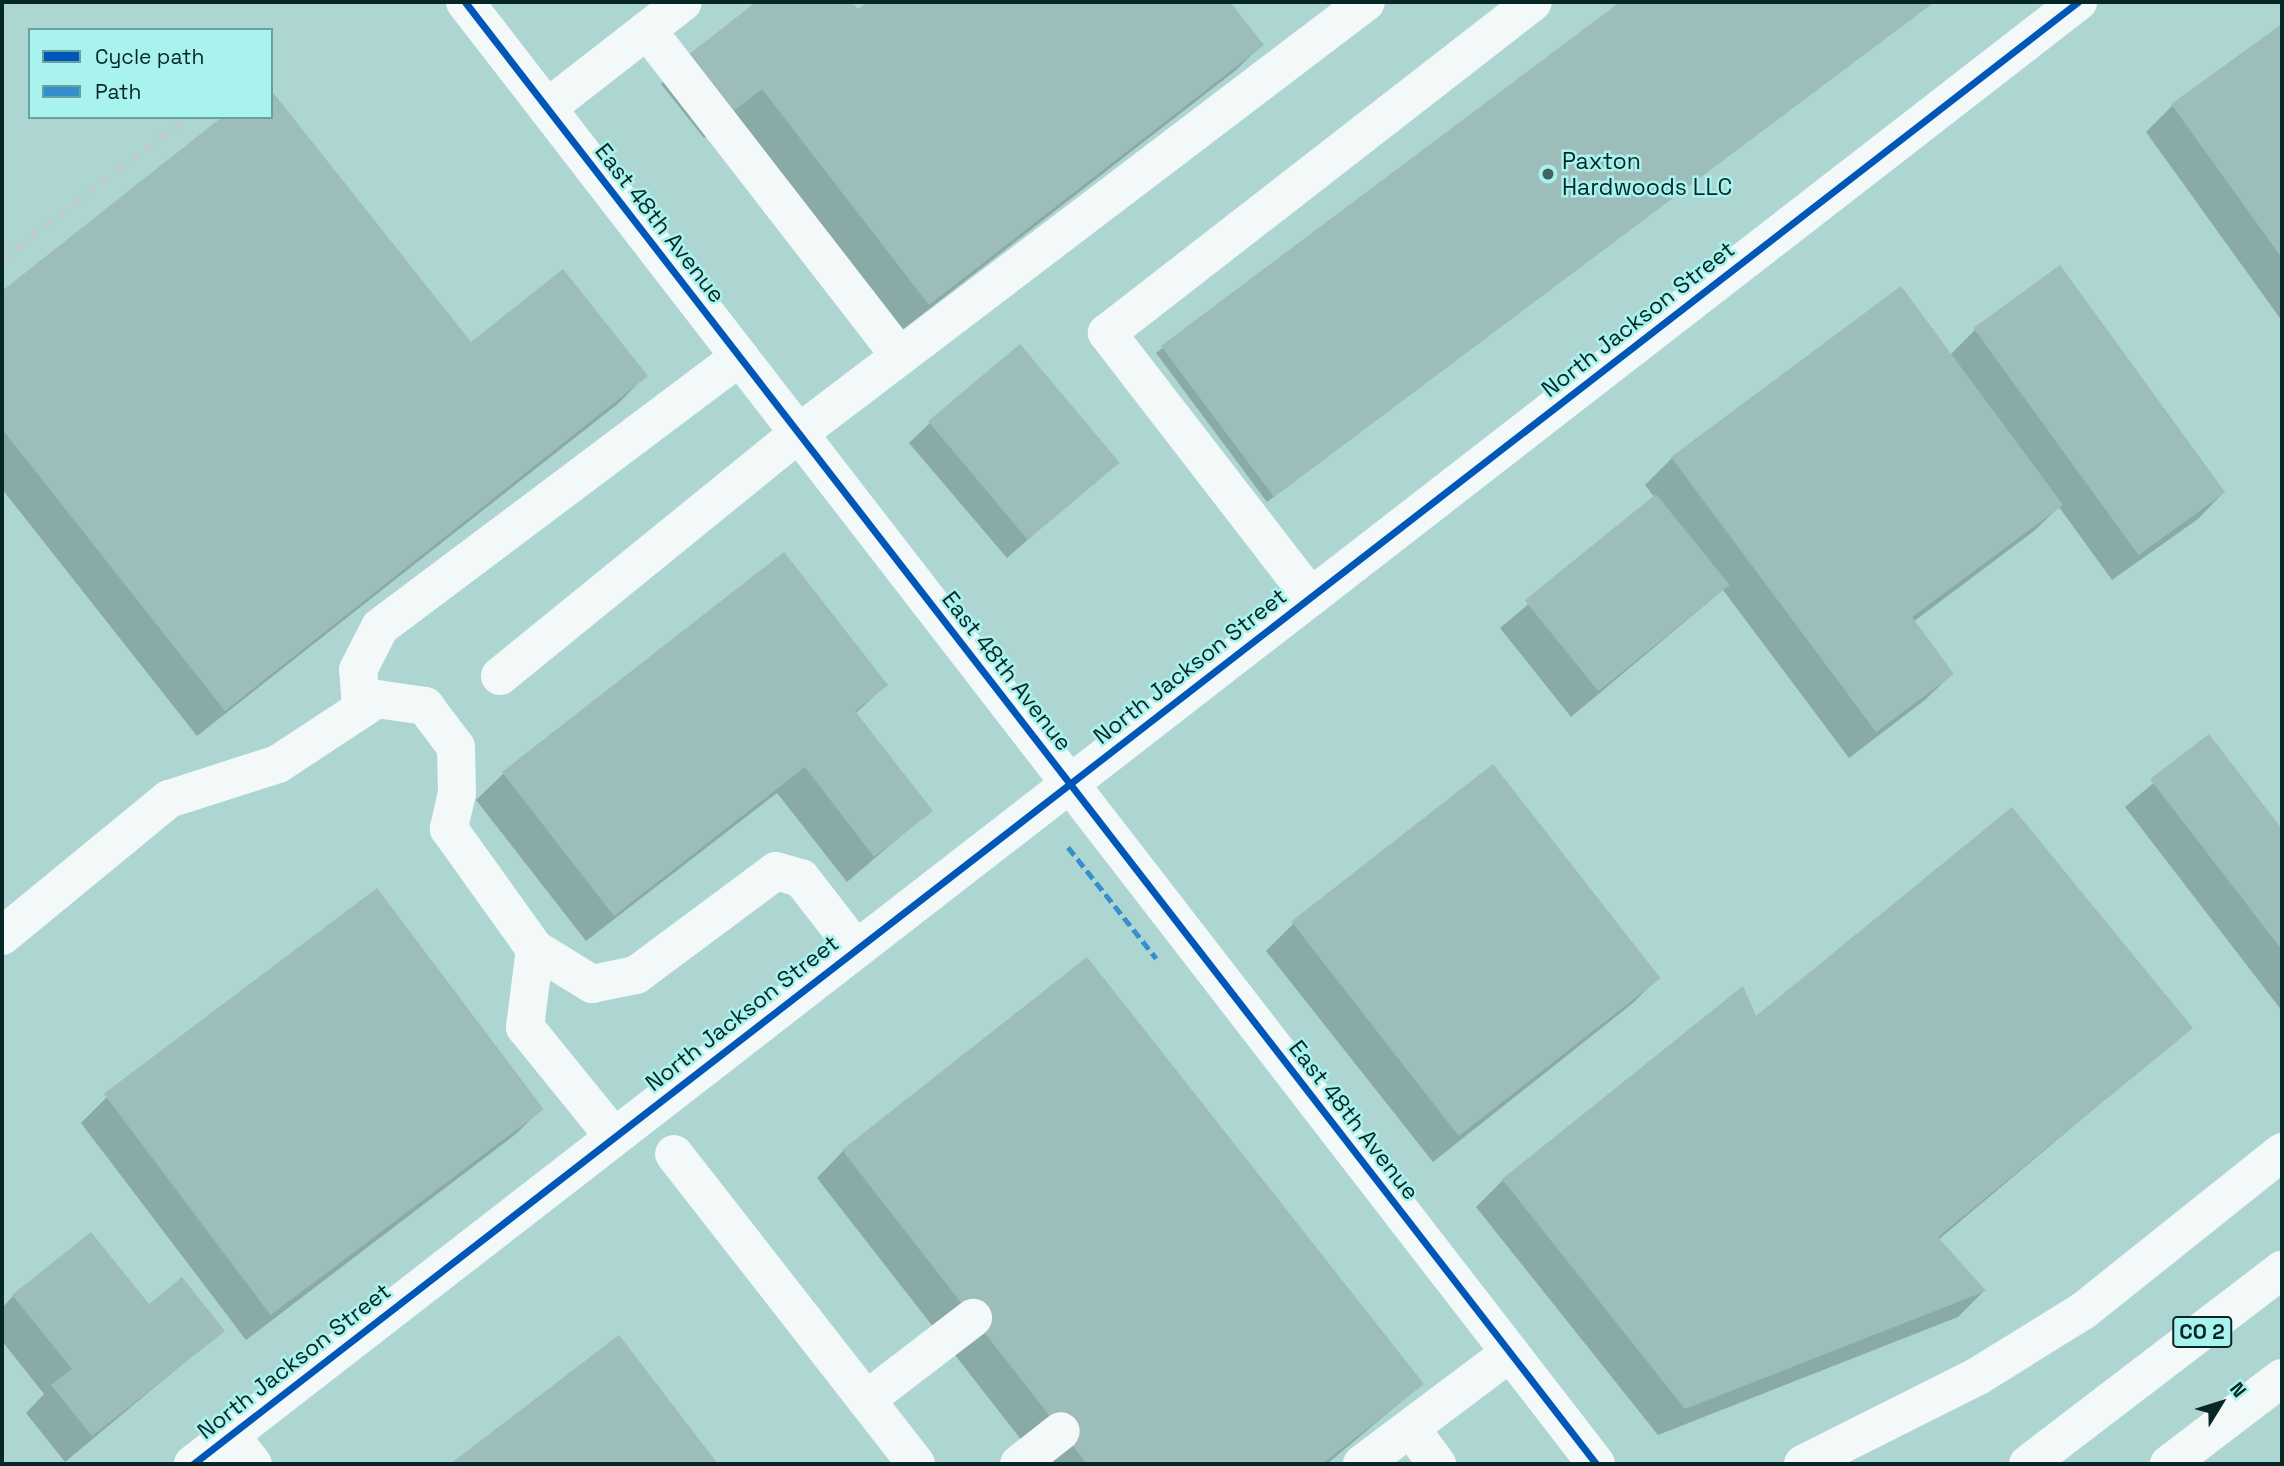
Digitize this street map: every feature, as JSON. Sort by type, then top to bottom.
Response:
[{"type":"street","name":"East 48th Avenue","points":[[465,2],[1596,1464]]},
{"type":"street","points":[[547,108],[683,2]]},
{"type":"street","points":[[1311,597],[1107,332],[1533,2]]},
{"type":"street","name":"North Jackson Street","points":[[193,1464],[242,1450],[614,1137],[2078,2]]},
{"type":"street","points":[[500,676],[799,433],[1341,9]]},
{"type":"street","points":[[647,30],[900,356]]},
{"type":"street","points":[[361,709],[358,670],[380,627],[740,358]]},
{"type":"street","points":[[2,936],[169,799],[278,764],[377,699],[425,706],[456,747],[457,793],[449,829],[535,949],[592,984],[636,975],[776,871],[801,878],[856,949]]},
{"type":"street","points":[[535,949],[525,1027],[614,1137]]},
{"type":"street","points":[[1803,1464],[1979,1376],[2083,1311],[2282,1152]]},
{"type":"street","points":[[674,1154],[916,1464]]},
{"type":"street","name":"CO 2","points":[[2028,1464],[2282,1269]]},
{"type":"street","points":[[866,1400],[973,1318]]},
{"type":"street","points":[[1362,1464],[1510,1353]]},
{"type":"street","points":[[2169,1464],[2282,1378]]},
{"type":"street","points":[[1411,1429],[1437,1464]]},
{"type":"street","points":[[1019,1464],[1061,1431]]},
{"type":"building","points":[[756,2],[852,2],[858,9],[868,2],[1230,2],[1264,45],[929,305],[762,89],[731,113],[687,56]]},
{"type":"building","name":"Paxton Hardwoods LLC","points":[[1620,2],[1934,2],[1274,497],[1161,346]]},
{"type":"building","points":[[2282,24],[2282,258],[2171,104]]},
{"type":"building","points":[[273,93],[471,342],[563,269],[648,376],[225,711],[2,429],[2,291],[219,119],[273,119]]},
{"type":"building","points":[[2060,265],[2225,492],[2139,555],[1973,328]]},
{"type":"building","points":[[1901,286],[2063,505],[1912,617],[1954,674],[1876,732],[1671,457]]},
{"type":"building","points":[[1020,344],[1120,463],[1028,540],[928,421]]},
{"type":"building","points":[[1656,494],[1730,585],[1598,691],[1525,600]]},
{"type":"building","points":[[784,552],[888,685],[855,711],[933,811],[874,857],[805,767],[614,916],[502,772]]},
{"type":"building","points":[[2209,734],[2282,829],[2282,950],[2150,779]]},
{"type":"building","points":[[1493,764],[1660,978],[1459,1136],[1291,922]]},
{"type":"building","points":[[2012,807],[2193,1028],[1938,1237],[1986,1291],[1685,1409],[1502,1179],[1743,986],[1756,1016]]},
{"type":"building","points":[[377,888],[544,1109],[271,1315],[104,1094]]},
{"type":"building","points":[[1087,957],[1424,1384],[1322,1464],[1087,1464],[842,1150]]},
{"type":"building","points":[[91,1232],[149,1304],[182,1277],[225,1331],[92,1436],[51,1385],[72,1369],[12,1295]]},
{"type":"building","points":[[619,1335],[718,1464],[450,1464]]},
{"type":"railway","points":[[2,259],[185,119]]},
{"type":"marked path","points":[[1068,847],[1156,958]]},
{"type":"cycle path","points":[[465,2],[1596,1464]]},
{"type":"cycle path","points":[[193,1464],[2078,2]]},
{"type":"place","name":"Paxton Hardwoods LLC","points":[[1548,174]]}]
